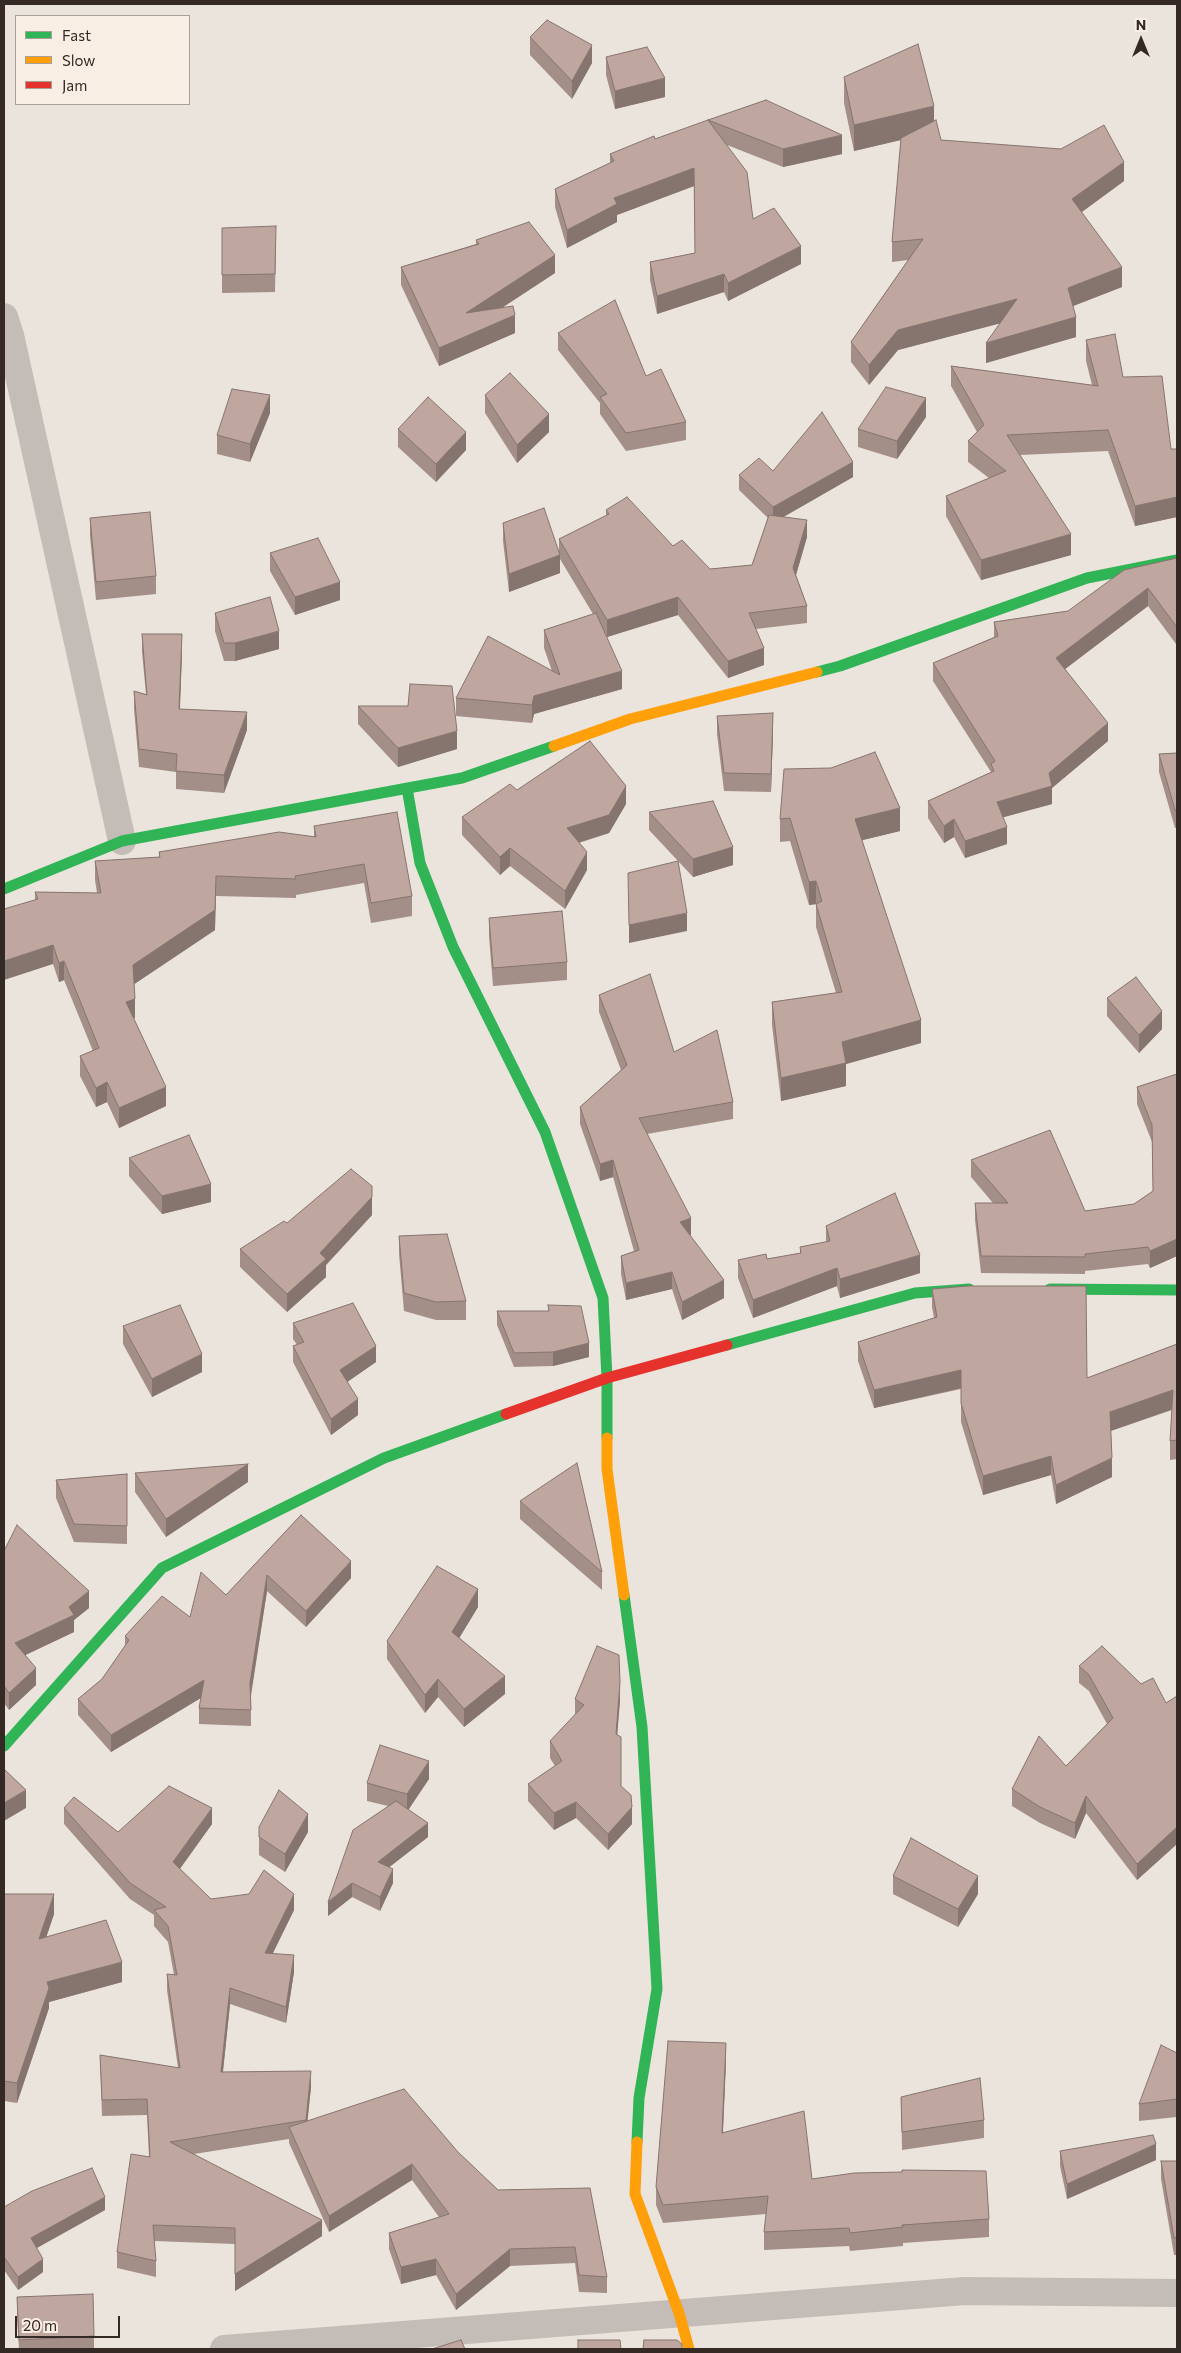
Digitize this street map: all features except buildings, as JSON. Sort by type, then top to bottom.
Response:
[{"type":"street","points":[[4,317],[10,334],[122,841]]},
{"type":"street","points":[[4,889],[122,841],[462,778],[630,719],[840,666],[1088,578],[1177,560]]},
{"type":"street","points":[[407,788],[420,863],[453,947],[545,1132],[603,1298],[607,1378],[607,1468],[642,1727],[657,1989],[639,2098],[635,2194],[679,2313],[689,2349]]},
{"type":"street","points":[[4,1746],[162,1568],[384,1458],[607,1378],[915,1294],[977,1289]]},
{"type":"street","points":[[1037,1289],[1177,1290]]},
{"type":"street","points":[[224,2349],[965,2291],[1177,2293]]},
{"type":"traffic: fast","points":[[817,672],[840,666],[1087,578],[1177,560]]},
{"type":"traffic: fast","points":[[4,889],[122,841],[462,778],[554,746]]},
{"type":"traffic: fast","points":[[407,788],[420,863],[453,947],[545,1132],[603,1298],[607,1378],[607,1438]]},
{"type":"traffic: fast","points":[[727,1345],[915,1293],[969,1289]]},
{"type":"traffic: fast","points":[[1050,1289],[1177,1290]]},
{"type":"traffic: fast","points":[[4,1746],[162,1568],[384,1458],[506,1414]]},
{"type":"traffic: fast","points":[[624,1595],[642,1727],[657,1989],[639,2098],[637,2142]]},
{"type":"traffic: slow","points":[[554,746],[630,719],[817,672]]},
{"type":"traffic: slow","points":[[607,1438],[607,1469],[624,1595]]},
{"type":"traffic: slow","points":[[637,2142],[635,2194],[679,2313],[689,2349]]},
{"type":"traffic: jam","points":[[506,1414],[607,1378],[727,1345]]}]
